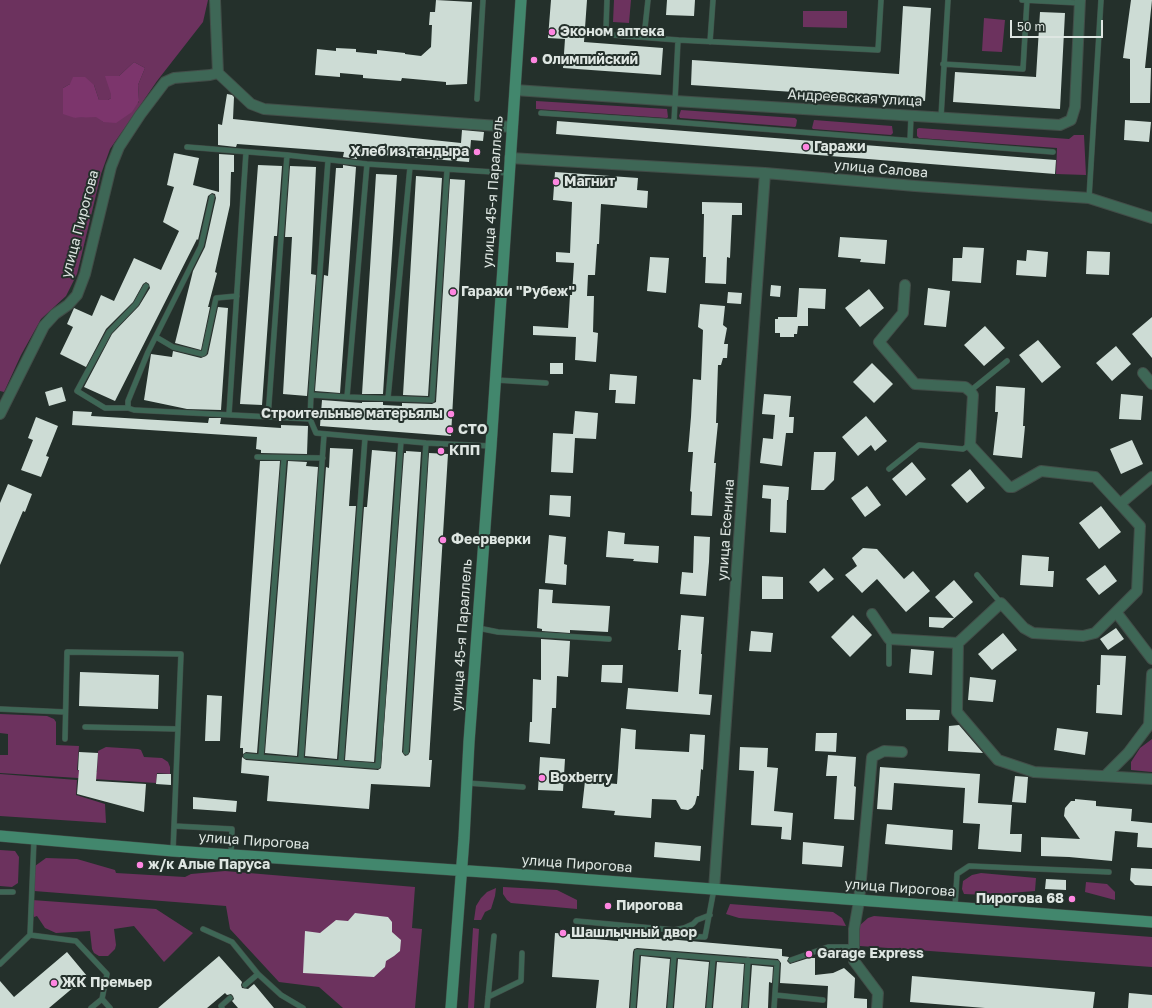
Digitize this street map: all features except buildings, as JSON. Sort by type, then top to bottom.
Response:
[{"type":"main road","name":"улица 45-я Параллель","points":[[451,1008],[521,0]]},
{"type":"main road","name":"улица Пирогова","points":[[0,836],[173,851],[714,889],[1152,922]]},
{"type":"street","points":[[215,0],[218,73],[251,104],[264,109],[512,127]]},
{"type":"street","name":"Андреевская улица","points":[[515,90],[1060,125],[1071,120],[1075,106],[1080,2]]},
{"type":"street","name":"улица Пирогова","points":[[0,414],[44,326],[55,314],[68,305],[77,295],[84,274],[111,167],[119,147],[140,115],[165,82],[174,78],[218,73]]},
{"type":"street","name":"улица Салова","points":[[510,158],[765,173],[915,186],[1089,198],[1152,218]]},
{"type":"street","name":"улица Есенина","points":[[714,889],[765,173]]},
{"type":"street","points":[[905,286],[903,313],[879,342],[915,384],[965,387],[970,391],[973,395],[970,444],[1009,487],[1013,487],[1041,471],[1095,477],[1140,526],[1137,591],[1095,633],[1083,636],[1034,633],[1024,628],[1001,603],[958,643],[957,712],[998,760],[1034,772],[1106,775],[1152,779]]},
{"type":"street","points":[[1143,373],[1152,384]]},
{"type":"street","points":[[1120,504],[1152,477]]},
{"type":"street","points":[[1116,612],[1152,658]]},
{"type":"street","points":[[872,614],[889,639],[958,643]]},
{"type":"street","points":[[1106,775],[1128,753],[1149,725],[1152,674]]},
{"type":"street","points":[[877,1008],[878,993],[854,961],[854,930],[859,901],[872,757],[884,751],[902,752]]},
{"type":"lane","points":[[477,99],[483,0]]},
{"type":"lane","points":[[607,0],[606,29],[613,35],[710,42],[878,50],[882,0]]},
{"type":"lane","points":[[644,37],[648,0]]},
{"type":"lane","points":[[710,42],[713,0]]},
{"type":"lane","points":[[940,117],[948,0]]},
{"type":"lane","points":[[1022,0],[1080,2]]},
{"type":"lane","points":[[943,64],[1023,69],[1027,0]]},
{"type":"lane","points":[[1089,198],[1101,0]]},
{"type":"lane","points":[[674,122],[678,40]]},
{"type":"lane","points":[[541,113],[1053,152]]},
{"type":"lane","points":[[910,140],[911,116]]},
{"type":"lane","points":[[187,147],[287,155],[367,164],[509,173]]},
{"type":"lane","points":[[228,414],[246,152]]},
{"type":"lane","points":[[268,417],[287,155]]},
{"type":"lane","points":[[328,160],[311,395],[310,419],[316,433],[324,435],[426,443],[491,446]]},
{"type":"lane","points":[[347,397],[367,164]]},
{"type":"lane","points":[[388,398],[410,167]]},
{"type":"lane","points":[[311,395],[432,400],[447,170]]},
{"type":"lane","points":[[128,408],[128,401],[156,337],[201,246],[212,197]]},
{"type":"lane","points":[[146,286],[136,304],[109,332],[77,392],[105,408],[128,408],[134,410],[310,419]]},
{"type":"lane","points":[[156,337],[173,347],[202,354],[204,353],[216,298],[236,296]]},
{"type":"lane","points":[[970,391],[1008,361]]},
{"type":"lane","points":[[495,380],[546,383]]},
{"type":"lane","points":[[301,759],[324,435]]},
{"type":"lane","points":[[340,762],[364,438]]},
{"type":"lane","points":[[246,756],[378,766],[402,441]]},
{"type":"lane","points":[[406,752],[426,443]]},
{"type":"lane","points":[[889,469],[919,445],[963,449],[970,444]]},
{"type":"lane","points":[[257,457],[323,458]]},
{"type":"lane","points":[[261,757],[284,458]]},
{"type":"lane","points":[[977,576],[1001,603]]},
{"type":"lane","points":[[478,628],[498,632],[609,639]]},
{"type":"lane","points":[[889,639],[889,664]]},
{"type":"lane","points":[[65,739],[67,652],[181,654],[173,851]]},
{"type":"lane","points":[[0,709],[65,712]]},
{"type":"lane","points":[[85,727],[178,729]]},
{"type":"lane","points":[[467,783],[523,787]]},
{"type":"lane","points":[[174,826],[232,830],[231,855]]},
{"type":"lane","points":[[0,964],[30,935],[34,839]]},
{"type":"lane","points":[[955,907],[957,874],[969,866],[1109,872]]},
{"type":"lane","points":[[680,936],[705,937],[714,889]]},
{"type":"lane","points":[[0,892],[13,892]]},
{"type":"lane","points":[[576,921],[674,930],[684,928],[693,924],[697,920],[710,915]]},
{"type":"lane","points":[[203,929],[232,942],[258,974],[281,994],[304,1008]]},
{"type":"lane","points":[[30,935],[76,941],[107,974],[102,999],[91,1008]]},
{"type":"lane","points":[[487,1008],[494,936]]},
{"type":"lane","points":[[791,960],[828,947],[853,947]]},
{"type":"lane","points":[[633,1008],[637,952],[777,963],[774,1008]]},
{"type":"lane","points":[[488,997],[521,980],[522,953]]},
{"type":"lane","points":[[670,1008],[674,955]]},
{"type":"lane","points":[[709,1008],[712,958]]},
{"type":"lane","points":[[745,1008],[748,960]]},
{"type":"lane","points":[[245,985],[258,974]]},
{"type":"lane","points":[[775,995],[823,1000]]},
{"type":"lane","points":[[222,1008],[220,1006],[230,998]]},
{"type":"lane","points":[[102,999],[110,1008]]},
{"type":"shaded area","points":[[0,0],[208,0],[203,22],[157,81],[110,149],[101,174],[77,274],[66,296],[41,319],[21,355],[4,392],[0,391]],"holes":[[[134,62],[145,68],[138,85],[139,102],[103,122],[96,116],[75,118],[63,88],[70,84],[94,85],[99,100],[108,100],[111,98],[111,94],[119,76]]]},
{"type":"shaded area","points":[[614,0],[631,0],[629,23],[613,22]]},
{"type":"shaded area","points":[[803,11],[847,11],[847,28],[803,27]]},
{"type":"shaded area","points":[[984,18],[1005,20],[1002,52],[982,51]]},
{"type":"shaded area","points":[[134,62],[145,68],[138,85],[139,101],[132,112],[116,123],[103,122],[96,117],[75,118],[63,114],[63,88],[70,84],[73,77],[85,77],[94,85],[99,100],[108,100],[111,98],[111,94],[105,76],[119,76]]},
{"type":"shaded area","points":[[536,101],[667,109],[668,117],[536,109]]},
{"type":"shaded area","points":[[681,110],[795,118],[797,120],[795,127],[680,118],[679,116]]},
{"type":"shaded area","points":[[814,120],[892,126],[893,133],[891,135],[813,129]]},
{"type":"shaded area","points":[[917,129],[1069,139],[1074,135],[1084,135],[1086,175],[1056,174],[1057,148],[919,138],[917,136]]},
{"type":"shaded area","points":[[0,714],[47,716],[54,719],[56,722],[56,745],[79,746],[77,770],[97,772],[98,751],[106,747],[138,749],[141,750],[144,757],[162,758],[168,762],[170,774],[157,773],[156,783],[0,773],[0,755],[8,755],[8,734],[0,733]]},
{"type":"shaded area","points":[[1152,739],[1152,772],[1131,770],[1131,762],[1140,748]]},
{"type":"shaded area","points":[[0,774],[77,780],[76,795],[105,804],[106,823],[0,816]]},
{"type":"shaded area","points":[[0,850],[15,851],[19,857],[18,883],[12,887],[0,886]]},
{"type":"shaded area","points":[[46,858],[77,859],[115,870],[116,873],[185,877],[191,874],[225,871],[415,887],[412,928],[422,929],[415,1008],[343,1008],[319,987],[279,982],[230,929],[226,906],[34,891],[35,866]]},
{"type":"shaded area","points":[[981,873],[1036,878],[1035,891],[986,895],[964,894],[962,889],[963,881],[972,875]]},
{"type":"shaded area","points":[[1086,882],[1107,884],[1115,892],[1115,900],[1085,892]]},
{"type":"shaded area","points":[[503,887],[557,890],[577,900],[577,909],[511,903],[503,894]]},
{"type":"shaded area","points":[[496,888],[491,909],[485,912],[481,920],[474,920],[476,906],[481,898],[487,892]]},
{"type":"shaded area","points":[[32,900],[156,909],[193,933],[164,962],[134,926],[114,929],[115,949],[108,956],[99,956],[94,953],[92,949],[90,931],[56,933],[45,928],[37,916],[34,917]]},
{"type":"shaded area","points":[[730,904],[833,912],[842,918],[846,926],[739,918],[726,914]]},
{"type":"shaded area","points":[[874,916],[1152,937],[1152,967],[860,946],[859,926],[868,918]]},
{"type":"shaded area","points":[[473,928],[479,929],[474,1008],[468,1008]]},
{"type":"place","name":"Эконом аптека","points":[[552,32]]},
{"type":"place","name":"Олимпийский","points":[[534,60]]},
{"type":"place","name":"Гаражи","points":[[806,147]]},
{"type":"place","name":"Хлеб из тандыра","points":[[477,152]]},
{"type":"place","name":"Магнит","points":[[556,182]]},
{"type":"place","name":"Гаражи \"Рубеж\"","points":[[453,292]]},
{"type":"place","name":"Строительные матерьялы","points":[[451,414]]},
{"type":"place","name":"СТО","points":[[450,430]]},
{"type":"place","name":"КПП","points":[[441,451]]},
{"type":"place","name":"Феерверки","points":[[443,540]]},
{"type":"place","name":"Boxberry","points":[[542,778]]},
{"type":"place","name":"ж/к Алые Паруса","points":[[140,865]]},
{"type":"place","name":"Пирогова 68","points":[[1072,899]]},
{"type":"place","name":"Пирогова","points":[[608,906]]},
{"type":"place","name":"Шашлычный двор","points":[[563,933]]},
{"type":"place","name":"Garage Express","points":[[809,954]]},
{"type":"place","name":"ЖК Премьер","points":[[54,983]]}]
